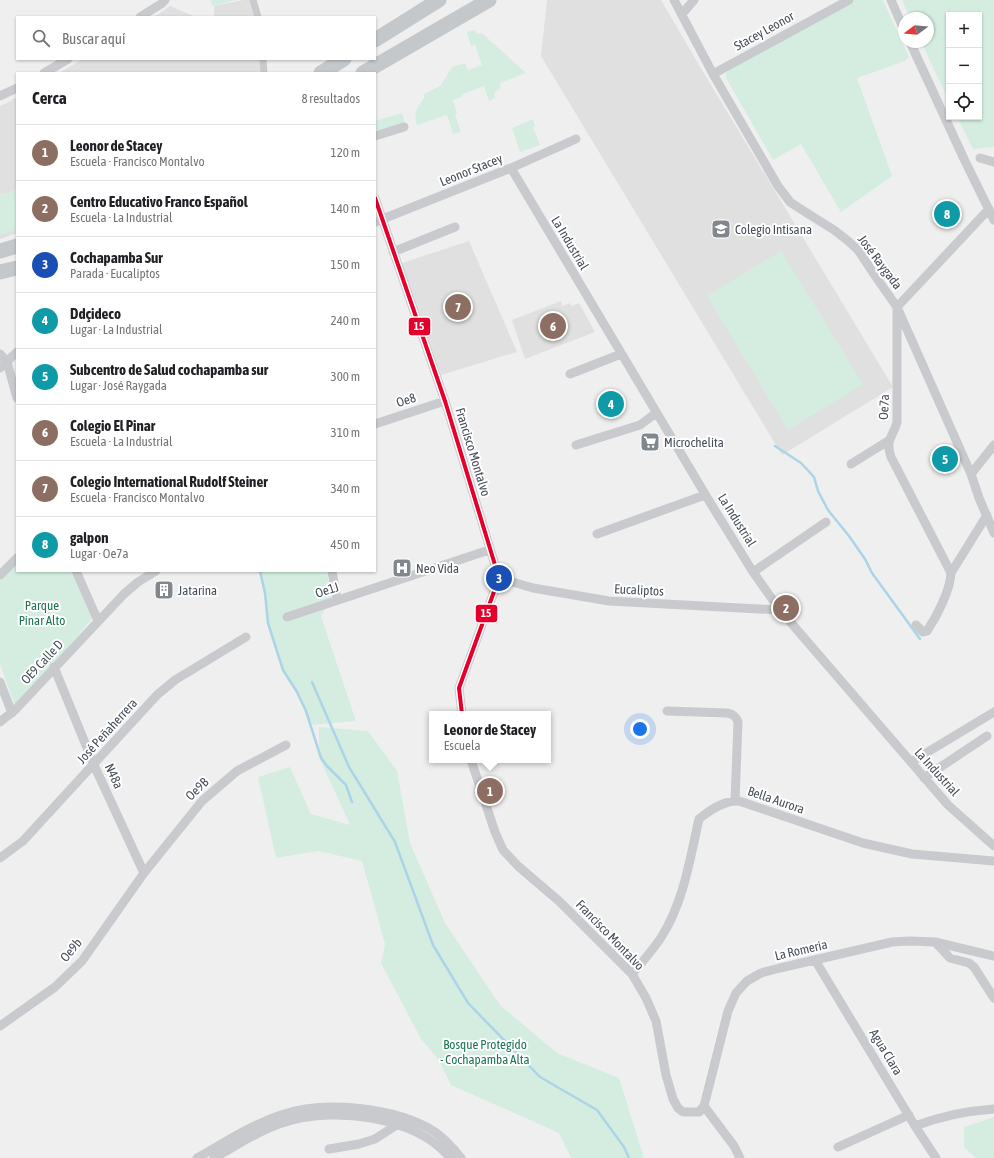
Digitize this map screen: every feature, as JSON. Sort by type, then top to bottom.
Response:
[{"type":"main road","points":[[376,39],[439,0]]},
{"type":"main road","points":[[365,72],[489,0]]},
{"type":"main road","points":[[323,72],[342,60]]},
{"type":"main road","points":[[0,251],[16,246]]},
{"type":"main road","points":[[0,272],[16,268]]},
{"type":"street","points":[[142,16],[165,0]]},
{"type":"street","points":[[253,0],[258,16]]},
{"type":"street","name":"José Raygada","points":[[674,0],[714,74],[778,186],[790,202],[834,230],[848,240],[858,250],[897,307],[971,474],[994,533]]},
{"type":"street","points":[[682,14],[694,0]]},
{"type":"street","name":"Stacey Leonor","points":[[714,74],[849,0]]},
{"type":"street","points":[[891,0],[898,16]]},
{"type":"street","points":[[913,48],[994,220]]},
{"type":"street","points":[[46,72],[66,60]]},
{"type":"street","points":[[263,60],[264,72]]},
{"type":"street","points":[[0,96],[16,88]]},
{"type":"street","points":[[376,136],[404,127]]},
{"type":"street","name":"Leonor Stacey","points":[[378,220],[511,168],[576,139]]},
{"type":"street","points":[[980,158],[994,162]]},
{"type":"street","name":"La Industrial","points":[[511,168],[705,495],[753,572],[780,610],[948,805],[994,846]]},
{"type":"street","name":"Francisco Montalvo","points":[[376,205],[378,220],[394,252],[444,401],[489,550],[499,578]]},
{"type":"street","points":[[897,307],[989,209]]},
{"type":"street","points":[[394,252],[455,227]]},
{"type":"street","name":"Oe7a","points":[[888,442],[897,422],[897,307]]},
{"type":"street","points":[[3,365],[16,353]]},
{"type":"street","points":[[0,354],[16,396]]},
{"type":"street","points":[[570,374],[621,354]]},
{"type":"street","name":"Oe8","points":[[376,424],[444,401]]},
{"type":"street","points":[[576,445],[640,425],[656,413]]},
{"type":"street","points":[[851,464],[888,442],[891,457],[951,573]]},
{"type":"street","points":[[971,474],[994,445]]},
{"type":"street","points":[[597,534],[705,495]]},
{"type":"street","points":[[916,625],[925,632],[930,627],[950,583],[951,573],[987,515]]},
{"type":"street","points":[[753,572],[826,522]]},
{"type":"street","name":"Oe1J","points":[[287,617],[489,550]]},
{"type":"street","points":[[0,575],[16,559]]},
{"type":"street","points":[[76,572],[98,621]]},
{"type":"street","name":"OE9 Calle D","points":[[0,722],[12,713],[54,667],[132,587],[154,572]]},
{"type":"street","points":[[332,572],[338,600]]},
{"type":"street","points":[[462,711],[458,688],[499,578]]},
{"type":"street","name":"Eucaliptos","points":[[499,578],[533,588],[609,601],[780,610]]},
{"type":"street","name":"José Peñaherrera","points":[[0,858],[23,841],[157,695],[167,686],[246,637]]},
{"type":"street","name":"N48a","points":[[54,667],[94,765],[144,873]]},
{"type":"street","points":[[0,682],[12,713]]},
{"type":"street","points":[[667,711],[727,713],[737,718],[735,801]]},
{"type":"street","points":[[911,762],[994,712]]},
{"type":"street","points":[[924,778],[987,736]]},
{"type":"street","name":"Oe9B","points":[[144,873],[202,800],[237,771],[286,745]]},
{"type":"street","name":"Francisco Montalvo","points":[[472,763],[495,832],[504,850],[518,866],[560,902],[632,974],[646,998],[656,1021],[666,1075],[673,1099],[678,1108],[683,1112],[699,1112],[704,1106]]},
{"type":"street","name":"Bella Aurora","points":[[632,974],[662,937],[672,918],[680,897],[699,819],[709,810],[724,803],[735,801],[863,844],[912,854],[994,861]]},
{"type":"street","name":"Oe9b","points":[[0,1026],[55,987],[82,961],[144,873]]},
{"type":"street","name":"La Romeria","points":[[704,1106],[728,1011],[736,993],[747,982],[762,973],[892,942],[909,940],[936,942],[994,956]]},
{"type":"street","points":[[936,942],[950,958],[969,963],[974,966],[994,998]]},
{"type":"street","name":"Agua Clara","points":[[815,960],[915,1126],[936,1158]]},
{"type":"street","points":[[704,1106],[734,1146],[740,1158]]},
{"type":"street","points":[[915,1126],[935,1118],[956,1113],[994,1109]]},
{"type":"street","points":[[838,1147],[909,1115]]},
{"type":"street","points":[[197,1158],[209,1156],[283,1123],[308,1117],[338,1116],[362,1117],[390,1122],[400,1121],[423,1126],[436,1133],[451,1146],[461,1158]]},
{"type":"street","points":[[329,1149],[375,1140],[400,1121]]},
{"type":"street","points":[[400,1121],[419,1132],[442,1149],[450,1158]]},
{"type":"shaded area","points":[[243,0],[251,0],[256,16],[214,16],[214,6]]},
{"type":"shaded area","name":"Colegio Intisana","points":[[547,0],[661,0],[893,387],[782,455],[541,56]]},
{"type":"shaded area","points":[[170,6],[194,16],[155,16]]},
{"type":"shaded area","points":[[81,60],[262,60],[262,72],[61,72]]},
{"type":"shaded area","points":[[16,98],[16,233],[0,239],[0,106]]},
{"type":"shaded area","points":[[469,241],[517,352],[441,375],[402,263]]},
{"type":"shaded area","points":[[561,301],[562,306],[570,303],[571,306],[579,303],[595,332],[525,359],[512,320]]},
{"type":"green space","points":[[211,0],[236,0],[212,6]]},
{"type":"green space","points":[[849,0],[883,0],[898,33],[898,48],[905,48],[909,57],[905,61],[857,78],[892,176],[841,212],[801,144],[773,160],[726,78],[726,73],[730,68]]},
{"type":"green space","points":[[902,0],[994,0],[994,147],[973,149],[958,120],[982,120],[982,12],[946,12],[946,95],[924,48],[934,48],[934,12],[907,12]]},
{"type":"green space","points":[[474,30],[478,34],[482,33],[526,73],[500,83],[501,88],[494,93],[495,98],[489,101],[484,86],[463,94],[462,97],[453,100],[457,113],[455,115],[461,132],[453,134],[447,115],[417,125],[415,117],[424,98],[424,94],[440,86],[452,67],[465,63],[468,70],[482,65],[475,45],[471,46],[467,32]]},
{"type":"green space","points":[[402,113],[405,123],[376,131],[376,121]]},
{"type":"green space","points":[[533,119],[535,126],[533,127],[540,145],[520,152],[512,128]]},
{"type":"green space","points":[[16,189],[16,230],[0,235],[0,193],[8,193]]},
{"type":"green space","points":[[781,251],[863,384],[788,430],[707,296]]},
{"type":"green space","name":"Parque Pinar Alto","points":[[16,563],[16,572],[71,572],[92,619],[16,709],[0,664],[0,578]]},
{"type":"green space","points":[[260,572],[327,572],[331,598],[321,616],[356,721],[313,725],[309,720],[297,692],[283,670],[276,651],[268,623],[265,593]]},
{"type":"green space","name":"Bosque Protegido - Cochapamba Alta","points":[[319,727],[368,731],[397,771],[410,843],[445,923],[500,1005],[557,1053],[619,1078],[644,1158],[571,1158],[559,1133],[451,1085],[438,1059],[421,1039],[381,963],[385,944],[362,861],[318,851],[276,858],[258,777],[290,767],[311,814],[350,825],[319,757]]},
{"type":"green space","points":[[994,1117],[994,1158],[976,1158],[964,1147],[964,1127]]},
{"type":"waterway","points":[[775,446],[801,463],[814,477],[818,491],[828,510],[849,536],[865,559],[872,573],[920,639]]},
{"type":"waterway","points":[[260,572],[265,593],[268,623],[283,670],[297,692],[306,711],[321,758],[346,785],[352,802]]},
{"type":"waterway","points":[[312,682],[349,767],[395,842],[433,945],[468,1003],[540,1077],[597,1110],[624,1147],[629,1158]]},
{"type":"transit line","name":"15","points":[[376,201],[445,401],[499,578],[459,688],[462,711]]},
{"type":"place","name":"galpon","points":[[947,214]]},
{"type":"place","name":"Colegio Intisana","points":[[721,229]]},
{"type":"place","name":"Colegio International Rudolf Steiner","points":[[458,307]]},
{"type":"place","name":"Colegio El Pinar","points":[[553,326]]},
{"type":"place","name":"Ddçideco","points":[[611,404]]},
{"type":"place","name":"Microchelita","points":[[650,442]]},
{"type":"place","name":"Subcentro de Salud cochapamba sur","points":[[945,459]]},
{"type":"place","name":"Neo Vida","points":[[402,568]]},
{"type":"place","name":"Cochapamba Sur","points":[[499,578]]},
{"type":"place","name":"Jatarina","points":[[164,590]]},
{"type":"place","name":"Centro Educativo Franco Español","points":[[786,608]]},
{"type":"place","name":"Leonor de Stacey","points":[[490,791]]}]
